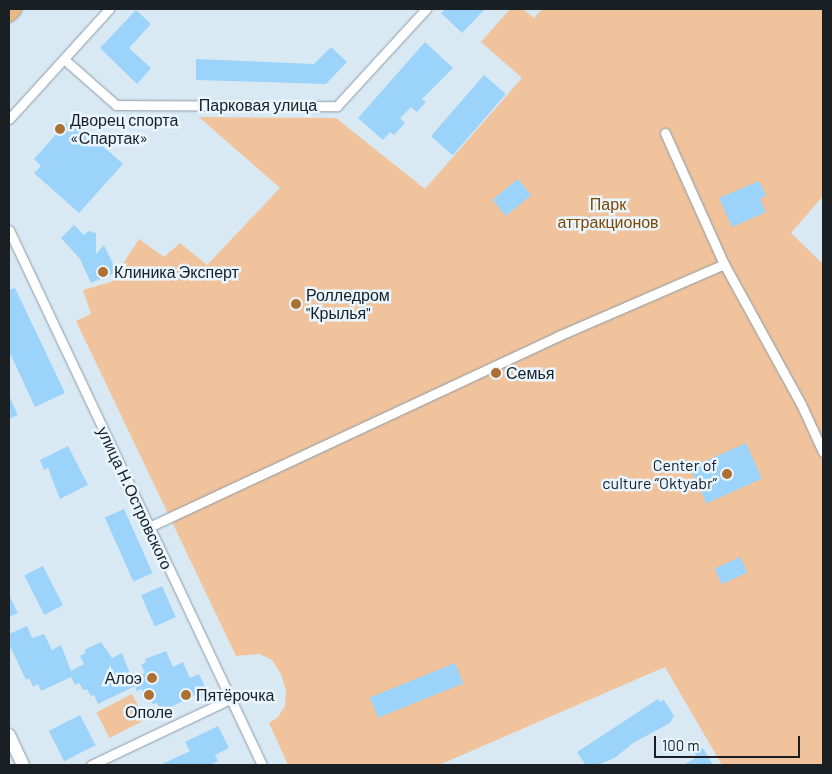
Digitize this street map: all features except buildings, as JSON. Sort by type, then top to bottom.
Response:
[{"type":"main road","points":[[9,15],[15,9]]},
{"type":"main road","points":[[9,734],[23,765]]},
{"type":"street","points":[[9,119],[109,9]]},
{"type":"street","name":"Парковая улица","points":[[64,59],[116,105],[337,106],[426,9]]},
{"type":"street","points":[[665,132],[724,264],[801,404],[823,452]]},
{"type":"street","name":"улица Н.Островского","points":[[9,230],[262,765]]},
{"type":"street","points":[[149,526],[558,336],[724,264]]},
{"type":"street","points":[[92,765],[230,699]]},
{"type":"green space","name":"Парк аттракционов","points":[[510,9],[523,9],[534,18],[542,9],[823,9],[823,196],[791,233],[823,264],[823,765],[722,765],[665,667],[439,765],[288,765],[269,723],[278,717],[285,706],[286,691],[281,674],[272,660],[259,654],[236,656],[76,321],[91,314],[83,290],[111,282],[139,239],[164,257],[180,243],[207,265],[280,188],[199,117],[336,118],[425,189],[522,78],[481,42]]},
{"type":"green space","points":[[132,694],[145,720],[110,738],[96,712]]},
{"type":"place","name":"Дворец спорта «Спартак»","points":[[60,129]]},
{"type":"place","name":"Клиника Эксперт","points":[[103,272]]},
{"type":"place","name":"Ролледром \"Крылья\"","points":[[296,304]]},
{"type":"place","name":"Семья","points":[[496,373]]},
{"type":"place","name":"Center of culture “Oktyabr”","points":[[727,474]]},
{"type":"place","name":"Алоэ","points":[[152,678]]},
{"type":"place","name":"Ополе","points":[[149,695]]},
{"type":"place","name":"Пятёрочка","points":[[186,695]]}]
